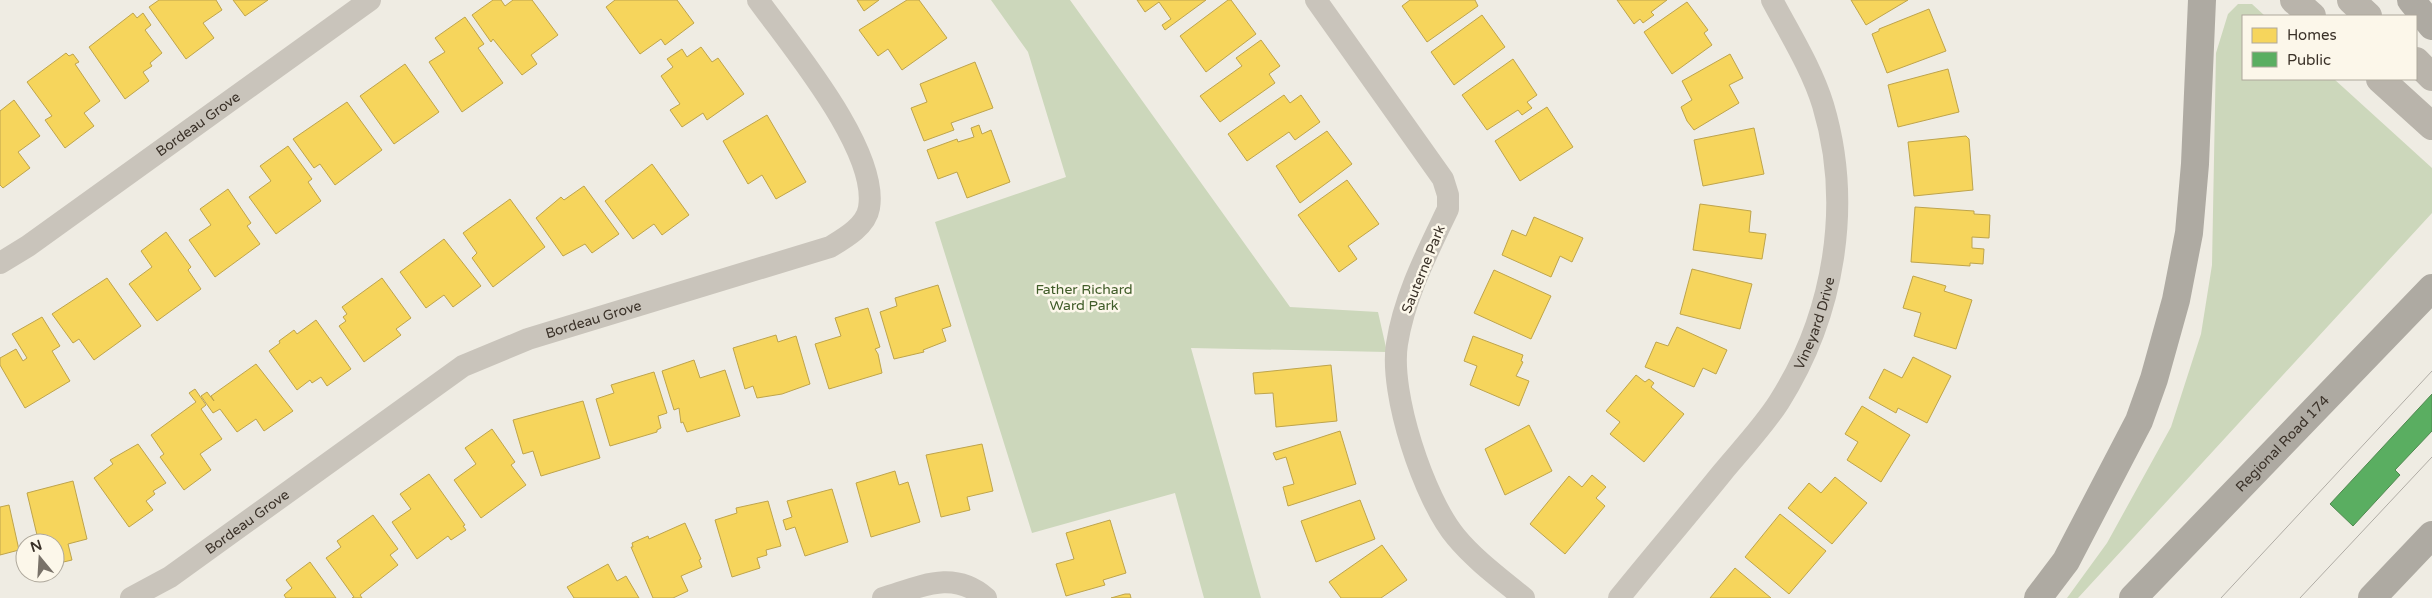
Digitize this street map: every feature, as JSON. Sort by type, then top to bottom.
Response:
[{"type":"highway","points":[[2038,598],[2066,561],[2139,421],[2154,379],[2176,300],[2189,233],[2195,164],[2202,0]]},
{"type":"highway","points":[[2411,0],[2432,26]]},
{"type":"highway","points":[[2225,502],[2432,267]]},
{"type":"highway","name":"Regional Road 174","points":[[2133,598],[2432,288]]},
{"type":"highway","points":[[2372,598],[2432,536]]},
{"type":"main road","points":[[2294,0],[2311,15]]},
{"type":"main road","points":[[2350,0],[2367,15]]},
{"type":"main road","points":[[2417,63],[2432,77]]},
{"type":"main road","points":[[2381,80],[2432,126]]},
{"type":"street","name":"Bordeau Grove","points":[[0,263],[28,246],[370,0]]},
{"type":"street","name":"Bordeau Grove","points":[[131,598],[170,577],[463,366],[528,339],[830,246],[854,232],[869,208],[866,174],[856,146],[843,120],[758,0]]},
{"type":"street","name":"Sauterne Park","points":[[1316,0],[1443,179],[1448,195],[1448,209],[1404,309],[1396,345],[1400,406],[1436,506],[1455,536],[1524,598]]},
{"type":"street","name":"Vineyard Drive","points":[[1619,598],[1778,404],[1807,348],[1825,296],[1836,240],[1836,176],[1830,140],[1823,105],[1811,75],[1772,0]]},
{"type":"street","points":[[883,598],[938,582],[956,582],[975,589],[986,598]]},
{"type":"green space","name":"Father Richard Ward Park","points":[[991,0],[1070,0],[1290,307],[1378,312],[1387,352],[1191,348],[1261,598],[1204,598],[1175,493],[1032,533],[935,222],[1066,177],[1028,52]]},
{"type":"green space","points":[[2238,4],[2252,4],[2264,15],[2242,15],[2242,80],[2335,80],[2432,168],[2432,213],[2078,598],[2067,598],[2107,543],[2171,427],[2201,334],[2212,265],[2216,53],[2228,14]]},
{"type":"building: Homes","points":[[159,0],[216,0],[222,10],[203,23],[214,38],[186,59],[149,7]]},
{"type":"building: Homes","points":[[233,0],[268,0],[245,16]]},
{"type":"building: Homes","points":[[493,0],[501,0],[505,6],[513,0],[532,0],[558,35],[531,55],[537,64],[522,75],[493,39],[491,42],[472,15]]},
{"type":"building: Homes","points":[[615,0],[677,0],[694,23],[665,45],[661,39],[640,54],[606,7]]},
{"type":"building: Homes","points":[[857,0],[879,0],[864,11]]},
{"type":"building: Homes","points":[[907,0],[919,0],[947,38],[902,70],[888,49],[878,56],[859,30]]},
{"type":"building: Homes","points":[[1137,0],[1206,0],[1165,30],[1162,25],[1171,19],[1159,2],[1145,12]]},
{"type":"building: Homes","points":[[1228,0],[1231,0],[1256,34],[1206,72],[1180,36]]},
{"type":"building: Homes","points":[[1410,0],[1475,0],[1478,6],[1427,42],[1402,6]]},
{"type":"building: Homes","points":[[1617,0],[1667,0],[1651,12],[1654,15],[1643,23],[1640,19],[1634,24]]},
{"type":"building: Homes","points":[[1851,0],[1908,0],[1866,25]]},
{"type":"building: Homes","points":[[1687,2],[1708,30],[1704,33],[1712,45],[1672,74],[1644,32]]},
{"type":"building: Homes","points":[[1929,9],[1946,51],[1887,73],[1872,34],[1879,31],[1879,29]]},
{"type":"building: Homes","points":[[133,13],[137,18],[143,13],[151,25],[145,30],[162,53],[150,63],[152,66],[143,72],[149,81],[125,99],[89,47]]},
{"type":"building: Homes","points":[[1482,15],[1505,47],[1454,85],[1431,52]]},
{"type":"building: Homes","points":[[465,17],[484,44],[478,48],[503,83],[462,112],[429,62],[445,52],[435,38]]},
{"type":"building: Homes","points":[[1261,40],[1280,66],[1269,74],[1275,83],[1220,122],[1200,96],[1242,66],[1236,58]]},
{"type":"building: Homes","points":[[701,47],[712,62],[718,58],[744,94],[707,120],[703,113],[682,127],[670,110],[680,104],[661,76],[673,67],[667,59],[682,49],[687,57]]},
{"type":"building: Homes","points":[[66,53],[69,56],[73,54],[79,62],[75,64],[100,101],[84,113],[94,126],[65,148],[45,120],[52,116],[27,82]]},
{"type":"building: Homes","points":[[1730,54],[1743,78],[1729,85],[1739,103],[1694,130],[1687,121],[1681,107],[1692,100],[1682,81]]},
{"type":"building: Homes","points":[[1513,59],[1537,95],[1527,102],[1532,108],[1522,115],[1518,110],[1487,130],[1462,95]]},
{"type":"building: Homes","points":[[975,62],[993,108],[951,123],[954,130],[924,141],[911,108],[927,102],[920,84]]},
{"type":"building: Homes","points":[[405,64],[439,112],[394,144],[360,96]]},
{"type":"building: Homes","points":[[1948,69],[1959,112],[1898,127],[1888,85]]},
{"type":"building: Homes","points":[[1284,95],[1290,103],[1301,95],[1320,122],[1295,140],[1289,132],[1247,161],[1228,134]]},
{"type":"building: Homes","points":[[14,100],[40,136],[18,152],[30,168],[3,188],[0,185],[0,111]]},
{"type":"building: Homes","points":[[347,102],[382,150],[335,185],[320,164],[314,168],[293,139]]},
{"type":"building: Homes","points":[[1547,107],[1573,147],[1520,181],[1495,141]]},
{"type":"building: Homes","points":[[767,115],[806,182],[776,199],[762,175],[748,184],[723,141]]},
{"type":"building: Homes","points":[[979,125],[982,134],[991,130],[1010,182],[967,198],[957,172],[938,179],[927,150],[957,139],[958,142],[974,137],[971,128]]},
{"type":"building: Homes","points":[[1754,128],[1764,174],[1703,186],[1694,140]]},
{"type":"building: Homes","points":[[1327,131],[1352,164],[1300,203],[1276,166]]},
{"type":"building: Homes","points":[[1966,136],[1969,139],[1973,190],[1914,196],[1908,142]]},
{"type":"building: Homes","points":[[288,146],[312,179],[308,182],[321,201],[276,234],[249,197],[271,181],[260,166]]},
{"type":"building: Homes","points":[[652,164],[689,215],[662,235],[654,224],[633,239],[605,201]]},
{"type":"building: Homes","points":[[1347,180],[1379,224],[1348,246],[1357,259],[1339,272],[1298,215]]},
{"type":"building: Homes","points":[[584,186],[619,234],[592,253],[585,244],[563,256],[536,218],[561,197],[564,200]]},
{"type":"building: Homes","points":[[228,189],[251,223],[247,226],[260,244],[215,277],[189,240],[211,225],[200,209]]},
{"type":"building: Homes","points":[[510,199],[545,247],[493,287],[472,258],[477,253],[463,233]]},
{"type":"building: Homes","points":[[1700,204],[1751,211],[1749,232],[1766,234],[1762,259],[1693,250]]},
{"type":"building: Homes","points":[[1915,207],[1974,211],[1974,214],[1990,215],[1989,238],[1972,237],[1972,248],[1984,249],[1983,264],[1970,263],[1970,266],[1911,262]]},
{"type":"building: Homes","points":[[1534,217],[1583,238],[1572,262],[1560,256],[1551,277],[1502,255],[1512,230],[1526,236]]},
{"type":"building: Homes","points":[[166,232],[191,267],[188,270],[201,289],[157,321],[129,284],[152,267],[141,251]]},
{"type":"building: Homes","points":[[444,239],[481,286],[453,307],[444,295],[426,308],[400,272]]},
{"type":"building: Homes","points":[[1692,269],[1752,284],[1740,329],[1680,314]]},
{"type":"building: Homes","points":[[1494,270],[1551,296],[1531,339],[1474,313]]},
{"type":"building: Homes","points":[[1913,276],[1946,286],[1944,291],[1972,300],[1956,349],[1914,336],[1921,313],[1903,308]]},
{"type":"building: Homes","points":[[107,278],[141,326],[94,360],[79,339],[73,343],[52,314]]},
{"type":"building: Homes","points":[[382,278],[411,318],[396,329],[401,335],[364,362],[339,326],[346,321],[343,317],[347,314],[342,307]]},
{"type":"building: Homes","points":[[938,285],[951,326],[942,329],[946,341],[923,350],[924,352],[894,359],[880,312],[897,306],[895,298]]},
{"type":"building: Homes","points":[[868,308],[880,347],[875,349],[882,373],[829,389],[815,344],[841,336],[835,318]]},
{"type":"building: Homes","points":[[42,317],[60,346],[52,351],[70,381],[25,408],[0,365],[0,358],[16,349],[23,361],[27,358],[12,334]]},
{"type":"building: Homes","points":[[316,320],[351,369],[327,386],[321,377],[312,383],[310,380],[297,390],[269,351],[294,330],[297,334]]},
{"type":"building: Homes","points":[[1677,327],[1727,350],[1716,374],[1703,368],[1694,387],[1645,367],[1656,342],[1668,346]]},
{"type":"building: Homes","points":[[776,335],[778,342],[796,336],[810,384],[782,394],[757,398],[753,386],[745,389],[733,348]]},
{"type":"building: Homes","points":[[1473,336],[1523,355],[1521,361],[1523,362],[1516,376],[1529,381],[1519,406],[1470,385],[1477,366],[1464,361]]},
{"type":"building: Homes","points":[[1913,357],[1951,376],[1927,423],[1898,408],[1896,413],[1869,398],[1884,369],[1902,378]]},
{"type":"building: Homes","points":[[694,360],[700,378],[725,370],[740,416],[687,432],[683,422],[681,423],[679,408],[674,410],[662,371]]},
{"type":"building: Homes","points":[[256,364],[293,411],[264,431],[256,419],[237,432],[220,409],[213,413],[201,396],[207,392],[214,401],[211,396]]},
{"type":"building: Homes","points":[[1331,365],[1337,421],[1276,427],[1273,393],[1255,394],[1253,373]]},
{"type":"building: Homes","points":[[654,372],[667,413],[658,416],[661,428],[657,432],[610,446],[596,399],[614,393],[611,385]]},
{"type":"building: Homes","points":[[1636,375],[1645,382],[1649,379],[1654,383],[1651,387],[1684,414],[1644,462],[1610,434],[1620,422],[1606,411]]},
{"type":"building: Homes","points":[[195,389],[206,405],[201,409],[222,439],[200,454],[211,470],[184,490],[160,457],[164,454],[151,435],[196,402],[189,393]]},
{"type":"building: Homes","points":[[583,401],[600,458],[541,476],[533,451],[523,454],[513,420]]},
{"type":"building: Homes","points":[[1862,406],[1910,435],[1881,482],[1847,460],[1858,442],[1845,434]]},
{"type":"building: Homes","points":[[1529,425],[1552,471],[1505,495],[1485,449]]},
{"type":"building: Homes","points":[[492,429],[515,462],[511,465],[526,485],[481,518],[454,480],[476,464],[465,448]]},
{"type":"building: Homes","points":[[1340,431],[1356,484],[1288,506],[1283,487],[1294,484],[1286,457],[1276,460],[1273,453]]},
{"type":"building: Homes","points":[[138,444],[166,483],[153,491],[155,494],[146,501],[153,510],[129,527],[94,478],[113,464],[110,460]]},
{"type":"building: Homes","points":[[982,444],[993,491],[967,497],[970,510],[941,517],[926,455]]},
{"type":"building: Homes","points":[[895,471],[899,485],[908,482],[920,522],[871,537],[856,483]]},
{"type":"building: Homes","points":[[429,474],[465,525],[463,526],[466,530],[451,540],[448,536],[417,559],[392,522],[411,509],[400,494]]},
{"type":"building: Homes","points":[[1592,475],[1606,487],[1596,498],[1605,506],[1565,554],[1530,524],[1569,476],[1582,487]]},
{"type":"building: Homes","points":[[1835,477],[1867,503],[1832,544],[1788,508],[1809,483],[1821,493]]},
{"type":"building: Homes","points":[[73,481],[87,539],[68,544],[72,560],[65,562],[65,533],[37,533],[27,493]]},
{"type":"building: Homes","points":[[832,489],[848,542],[805,556],[795,527],[786,530],[783,520],[792,517],[787,501]]},
{"type":"building: Homes","points":[[1360,500],[1375,539],[1316,562],[1301,521]]},
{"type":"building: Homes","points":[[768,501],[781,546],[766,550],[767,555],[757,558],[760,568],[732,577],[715,520],[737,513],[736,508]]},
{"type":"building: Homes","points":[[9,505],[15,533],[15,551],[0,555],[0,507]]},
{"type":"building: Homes","points":[[1780,514],[1826,551],[1789,594],[1745,557]]},
{"type":"building: Homes","points":[[373,515],[398,549],[390,555],[398,565],[360,595],[362,598],[352,598],[354,597],[326,558],[341,547],[337,541]]},
{"type":"building: Homes","points":[[1110,520],[1126,573],[1103,580],[1105,585],[1066,596],[1056,564],[1074,559],[1066,533]]},
{"type":"building: Homes","points":[[685,523],[701,559],[699,560],[702,567],[681,576],[688,591],[673,598],[653,598],[631,547],[633,547],[632,543],[648,536],[649,539]]},
{"type":"building: Homes","points":[[1382,545],[1407,580],[1381,598],[1341,598],[1329,582]]},
{"type":"building: Homes","points":[[310,562],[336,598],[286,598],[284,595],[292,588],[286,580]]},
{"type":"building: Homes","points":[[608,564],[617,581],[626,576],[639,598],[574,598],[567,587]]},
{"type":"building: Homes","points":[[1735,568],[1771,598],[1710,598]]},
{"type":"building: Homes","points":[[1130,594],[1131,598],[1111,598]]},
{"type":"building: Public","points":[[2432,394],[2432,431],[2395,470],[2400,475],[2353,526],[2330,504]]},
{"type":"tram line","points":[[2221,598],[2432,371]]},
{"type":"tram line","points":[[2300,598],[2432,457]]}]
